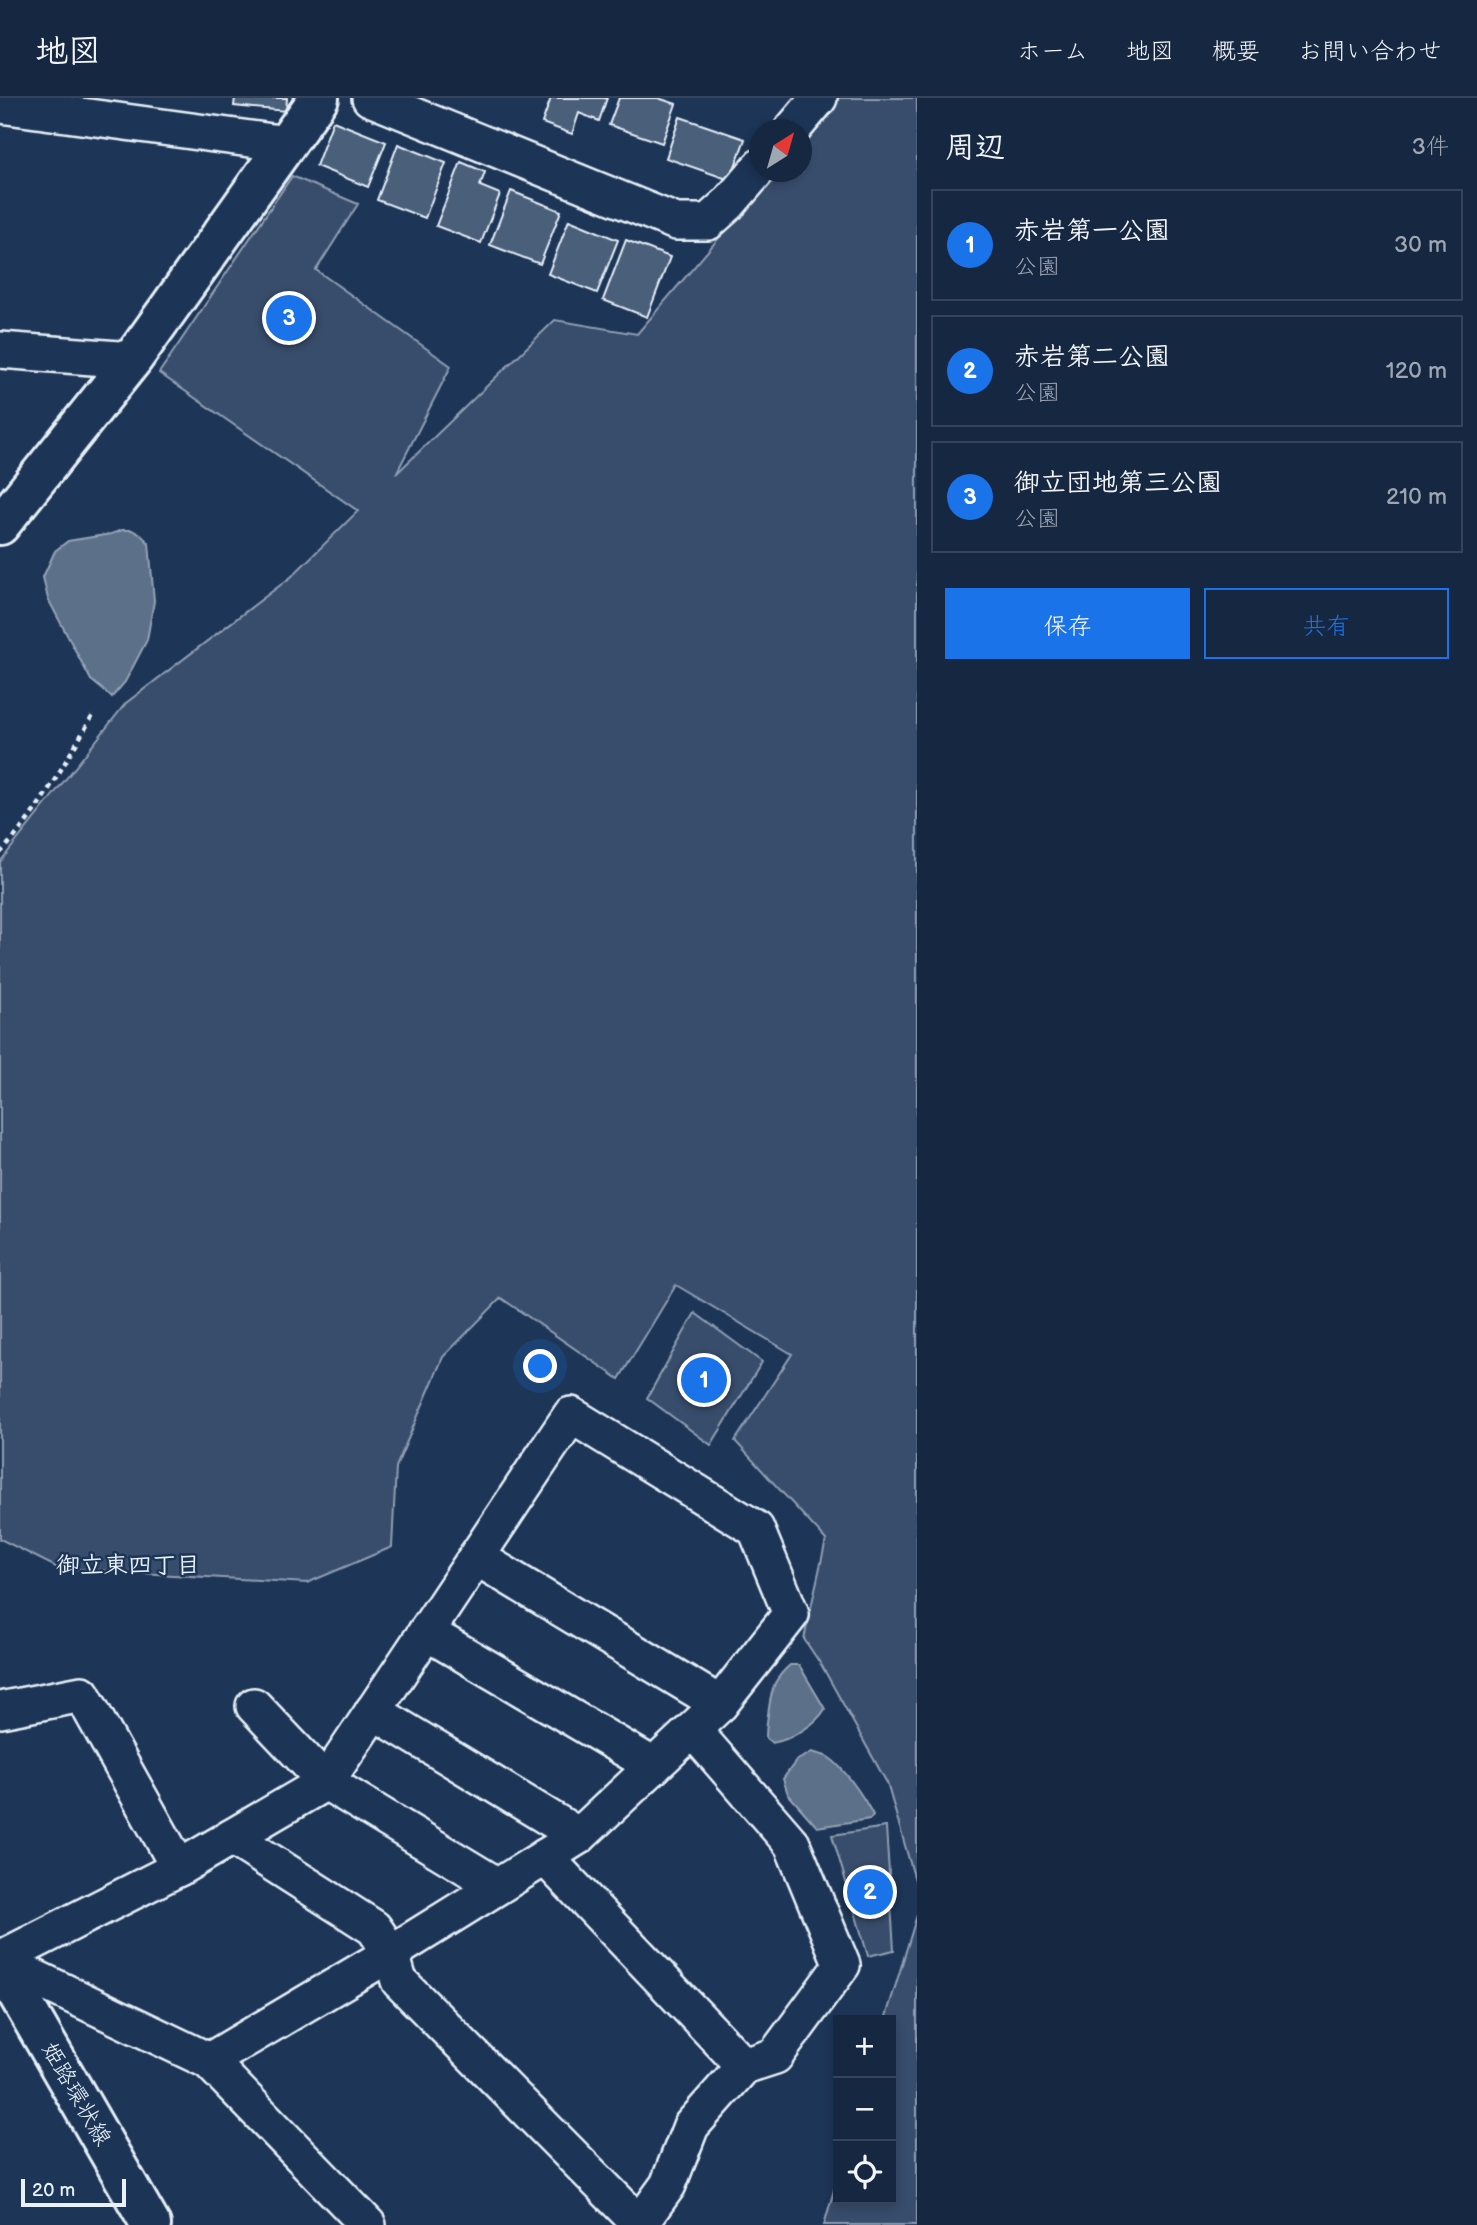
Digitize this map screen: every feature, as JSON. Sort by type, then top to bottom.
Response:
[{"type":"street","points":[[0,524],[132,360],[319,98]]},
{"type":"street","points":[[370,98],[676,222],[708,222],[749,180]]},
{"type":"street","points":[[801,119],[819,98]]},
{"type":"street","points":[[5,103],[287,144]]},
{"type":"street","points":[[0,350],[132,360]]},
{"type":"street","points":[[0,1961],[179,1868],[326,1782],[571,1415],[757,1529],[791,1615],[720,1704],[579,1836],[209,2060]]},
{"type":"street","points":[[476,1558],[720,1704]]},
{"type":"street","points":[[426,1632],[654,1766]]},
{"type":"street","points":[[0,1710],[82,1694],[179,1868]]},
{"type":"street","points":[[254,1706],[326,1782],[498,1886]]},
{"type":"street","points":[[373,1712],[579,1836]]},
{"type":"street","points":[[232,1836],[374,1927],[391,1952],[399,1981],[639,2225],[668,2185],[691,2126],[744,2066],[775,2056],[842,1965],[792,1844],[693,1730]]},
{"type":"street","points":[[545,1857],[744,2066]]},
{"type":"street","points":[[0,1961],[209,2060],[368,2225]]},
{"type":"street","name":"姫路環状線","points":[[0,1961],[151,2225]]},
{"type":"path","points":[[0,853],[49,789],[94,714]]},
{"type":"shaded area","points":[[838,98],[917,98],[917,1887],[887,1783],[822,1666],[804,1639],[826,1540],[735,1441],[792,1354],[676,1285],[619,1379],[501,1298],[443,1357],[396,1467],[392,1547],[307,1583],[58,1568],[0,1539],[0,862],[126,703],[291,577],[358,511],[159,373],[292,176],[358,204],[316,270],[451,366],[396,474],[555,320],[637,334],[766,182],[812,182],[812,129]]},
{"type":"shaded area","points":[[132,530],[149,543],[154,601],[147,640],[125,682],[112,697],[91,680],[48,599],[43,577],[55,551],[68,541]]},
{"type":"shaded area","points":[[695,1313],[762,1362],[711,1445],[647,1398]]},
{"type":"shaded area","points":[[790,1665],[799,1665],[825,1709],[802,1731],[772,1743],[766,1738],[771,1695],[777,1680]]},
{"type":"shaded area","points":[[812,1752],[828,1757],[847,1776],[873,1815],[870,1819],[817,1827],[788,1794],[783,1779],[796,1761]]},
{"type":"shaded area","points":[[886,1827],[894,1950],[868,1956],[832,1835]]},
{"type":"shaded area","points":[[917,1915],[917,2225],[824,2225],[833,2194],[833,2204],[896,2204],[896,2015],[887,2015]]},
{"type":"building","points":[[235,98],[287,98],[286,111],[234,106]]},
{"type":"building","points":[[551,98],[607,98],[599,121],[579,113],[572,134],[542,123]]},
{"type":"building","points":[[619,98],[658,98],[676,104],[662,143],[609,125]]},
{"type":"building","points":[[680,117],[745,139],[730,180],[666,158]]},
{"type":"building","points":[[333,121],[386,142],[368,187],[316,166]]},
{"type":"building","points":[[398,144],[446,163],[425,218],[377,200]]},
{"type":"building","points":[[461,162],[485,172],[480,186],[500,194],[481,243],[436,226]]},
{"type":"building","points":[[511,191],[561,211],[540,264],[490,245]]},
{"type":"building","points":[[569,220],[618,240],[597,293],[548,274]]},
{"type":"building","points":[[626,240],[670,257],[647,317],[603,300]]},
{"type":"place","name":"御立団地第三公園","points":[[289,318]]},
{"type":"place","name":"赤岩第一公園","points":[[704,1380]]},
{"type":"place","name":"赤岩第二公園","points":[[870,1892]]},
{"type":"district","name":"御立東四丁目","points":[[128,1565]]}]
